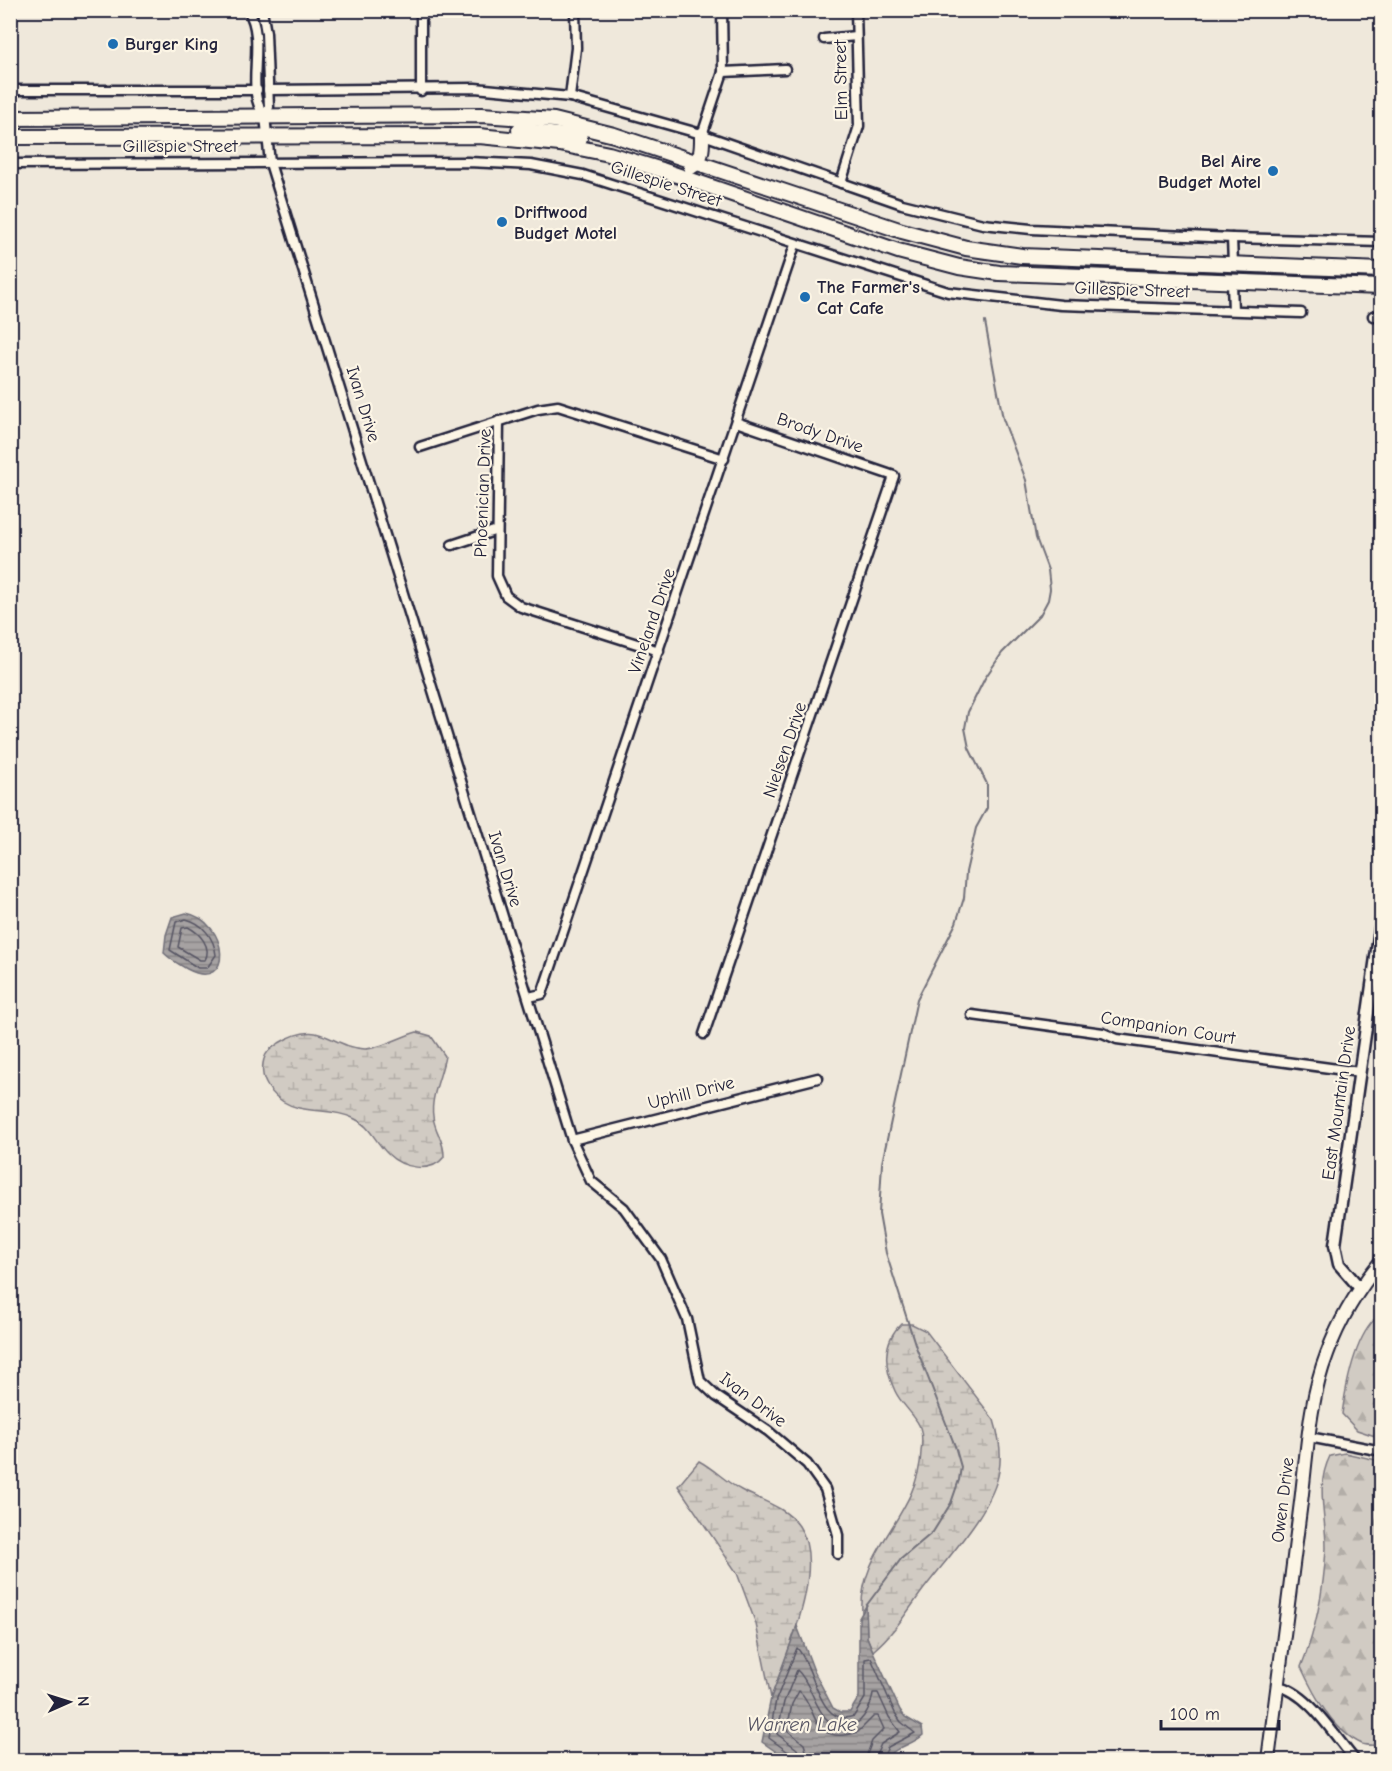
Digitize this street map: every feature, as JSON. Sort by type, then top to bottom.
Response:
[{"type":"highway","points":[[10,118],[518,117],[583,127],[683,157],[902,231],[966,248],[1023,256],[1379,270]]},
{"type":"highway","points":[[479,136],[491,130],[552,133],[612,145],[681,167],[692,167],[698,162],[704,144],[702,137],[683,157]]},
{"type":"highway","points":[[10,137],[479,136],[560,144],[609,154],[662,170],[898,250],[959,267],[1042,276],[1382,287]]},
{"type":"highway","points":[[1232,283],[1234,275],[1238,274],[1326,274],[1379,270]]},
{"type":"main road","name":"Owen Drive","points":[[1268,1761],[1309,1437],[1326,1356],[1359,1287],[1382,1260]]},
{"type":"street","points":[[248,10],[256,40],[258,108],[265,116]]},
{"type":"street","points":[[262,10],[266,33],[268,90],[268,107],[265,116]]},
{"type":"street","points":[[421,10],[421,91]]},
{"type":"street","points":[[570,97],[576,48],[574,10]]},
{"type":"street","points":[[702,137],[723,72],[722,10]]},
{"type":"street","name":"Elm Street","points":[[841,183],[859,126],[856,10]]},
{"type":"street","points":[[824,39],[856,36]]},
{"type":"street","points":[[723,72],[785,69]]},
{"type":"street","points":[[268,90],[421,91],[475,88],[570,97],[616,108],[902,204],[983,224],[1031,229],[1382,242]]},
{"type":"street","points":[[10,90],[257,90]]},
{"type":"street","name":"Ivan Drive","points":[[265,116],[270,163],[572,1140],[591,1181],[624,1208],[662,1259],[687,1320],[700,1381],[716,1396],[768,1431],[807,1464],[825,1488],[838,1535],[838,1554]]},
{"type":"street","name":"Gillespie Street","points":[[10,164],[531,165],[618,184],[795,245],[948,291],[1061,304],[1301,313]]},
{"type":"street","points":[[1232,238],[1233,264]]},
{"type":"street","name":"Vineland Drive","points":[[529,997],[542,994],[795,245]]},
{"type":"street","points":[[1232,283],[1233,310]]},
{"type":"street","name":"Phoenician Drive","points":[[659,651],[513,603],[498,583],[499,421],[538,409],[568,408],[723,459]]},
{"type":"street","points":[[420,447],[499,421]]},
{"type":"street","name":"Brody Drive","points":[[736,422],[894,476]]},
{"type":"street","name":"Nielsen Drive","points":[[704,1035],[894,476]]},
{"type":"street","points":[[452,545],[497,530]]},
{"type":"street","name":"East Mountain Drive","points":[[1359,1287],[1339,1264],[1335,1245],[1382,915]]},
{"type":"street","name":"Companion Court","points":[[972,1015],[1103,1033],[1117,1039],[1359,1072]]},
{"type":"street","name":"Uphill Drive","points":[[572,1140],[818,1078]]},
{"type":"street","points":[[1309,1437],[1382,1451]]},
{"type":"street","points":[[1277,1686],[1288,1688],[1302,1698],[1355,1761]]},
{"type":"green space","points":[[417,1032],[431,1036],[445,1056],[433,1109],[444,1157],[432,1166],[408,1166],[394,1159],[364,1125],[347,1115],[299,1108],[283,1102],[271,1091],[263,1076],[266,1054],[279,1043],[293,1036],[315,1033],[342,1044],[365,1049],[377,1047]]},
{"type":"green space","points":[[1381,1314],[1381,1438],[1357,1430],[1342,1414],[1346,1389],[1359,1345],[1372,1322]]},
{"type":"green space","points":[[901,1324],[912,1324],[926,1331],[994,1420],[1000,1465],[995,1486],[978,1519],[887,1638],[873,1651],[867,1637],[866,1608],[862,1613],[863,1590],[878,1550],[910,1495],[918,1474],[922,1446],[919,1425],[895,1391],[887,1364],[890,1339]]},
{"type":"green space","points":[[1345,1453],[1381,1461],[1381,1745],[1362,1744],[1342,1730],[1325,1711],[1301,1667],[1315,1623],[1323,1578],[1326,1536],[1322,1501],[1323,1478],[1330,1456]]},
{"type":"green space","points":[[699,1461],[736,1487],[794,1519],[806,1544],[809,1565],[801,1612],[771,1698],[756,1624],[737,1573],[678,1486]]},
{"type":"water","points":[[186,913],[201,919],[218,941],[221,953],[219,964],[213,972],[202,974],[187,969],[164,953],[166,935],[172,917]]},
{"type":"water","name":"Warren Lake","points":[[866,1606],[867,1637],[871,1647],[900,1710],[905,1717],[922,1727],[923,1735],[898,1749],[887,1760],[788,1760],[762,1742],[771,1698],[797,1626],[814,1671],[833,1708],[840,1712],[850,1712],[859,1697],[859,1618]]},
{"type":"waterway","points":[[866,1606],[901,1559],[933,1532],[951,1503],[959,1480],[961,1467],[955,1446],[916,1347],[886,1253],[879,1214],[882,1163],[917,999],[956,923],[964,898],[966,872],[976,828],[987,808],[987,784],[969,748],[965,728],[968,712],[985,678],[1002,653],[1040,615],[1048,600],[1050,589],[1048,570],[1036,538],[1026,480],[1003,419],[985,322]]},
{"type":"place","name":"Burger King","points":[[113,44]]},
{"type":"place","name":"Bel Aire Budget Motel","points":[[1273,171]]},
{"type":"place","name":"Driftwood Budget Motel","points":[[502,222]]},
{"type":"place","name":"The Farmer's Cat Cafe","points":[[805,297]]}]
